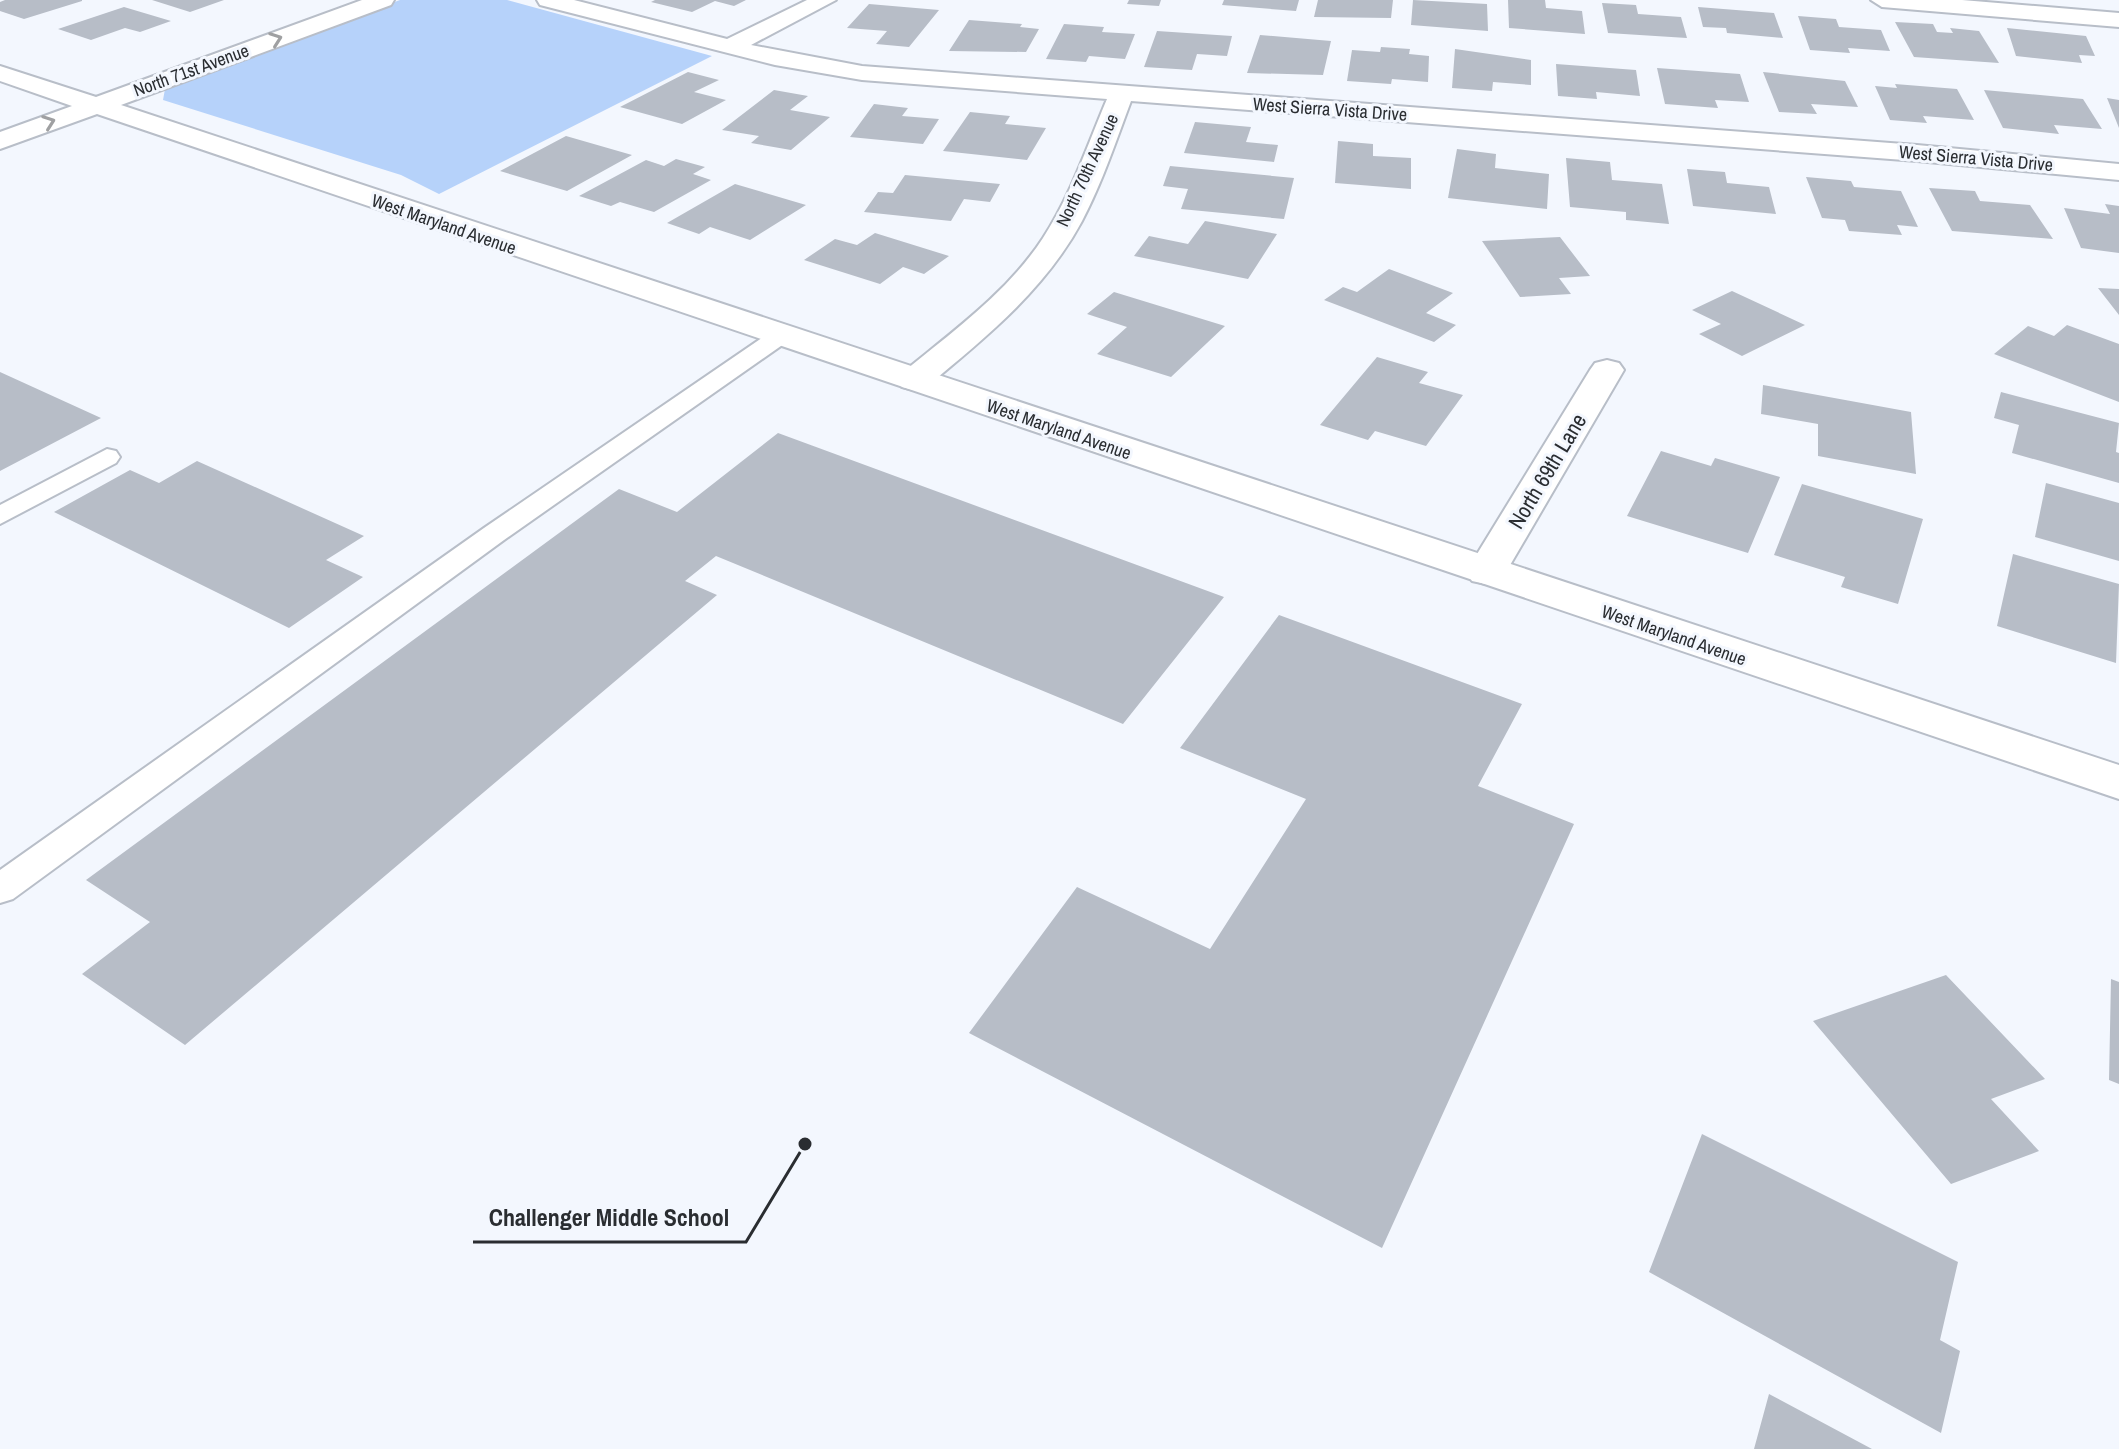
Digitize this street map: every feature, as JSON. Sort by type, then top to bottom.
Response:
[{"type":"street","name":"North 71st Avenue","points":[[0,141],[99,91],[383,0]]},
{"type":"street","name":"West Sierra Vista Drive","points":[[548,0],[728,47],[862,73],[1917,153],[2119,172]]},
{"type":"street","points":[[728,47],[825,0]]},
{"type":"street","points":[[1882,0],[2119,20]]},
{"type":"street","name":"North 71st Avenue","points":[[156,58],[215,36]]},
{"type":"street","name":"West Maryland Avenue","points":[[0,73],[60,93],[99,91],[780,336],[2119,782]]},
{"type":"street","points":[[6,112],[60,93]]},
{"type":"street","name":"North 70th Avenue","points":[[914,380],[998,310],[1044,258],[1079,196],[1122,93]]},
{"type":"street","name":"North 69th Lane","points":[[1486,572],[1607,370]]},
{"type":"lane","points":[[0,889],[505,526],[780,336]]},
{"type":"lane","points":[[0,516],[107,457]]},
{"type":"shaded area","points":[[400,0],[507,0],[712,56],[439,194],[401,175],[163,100],[165,89],[175,84]]},
{"type":"building","points":[[152,0],[224,0],[190,12]]},
{"type":"building","points":[[746,0],[734,6],[715,1],[692,12],[651,2]]},
{"type":"building","points":[[1129,0],[1161,0],[1159,6],[1127,4]]},
{"type":"building","points":[[1224,0],[1299,0],[1296,11],[1222,5]]},
{"type":"building","points":[[1318,0],[1393,0],[1391,18],[1314,17]]},
{"type":"building","points":[[1413,0],[1487,4],[1488,31],[1411,25]]},
{"type":"building","points":[[1508,0],[1545,0],[1546,8],[1582,11],[1585,34],[1509,28]]},
{"type":"building","points":[[82,1],[24,19],[0,11],[0,2]]},
{"type":"building","points":[[1602,3],[1636,5],[1638,14],[1681,17],[1687,38],[1608,33]]},
{"type":"building","points":[[869,4],[939,10],[909,47],[876,44],[887,31],[847,28]]},
{"type":"building","points":[[124,7],[171,21],[140,32],[125,28],[91,40],[58,29]]},
{"type":"building","points":[[1698,7],[1774,13],[1783,38],[1727,33],[1726,28],[1703,27]]},
{"type":"building","points":[[1798,16],[1836,19],[1839,27],[1881,30],[1890,51],[1848,48],[1850,53],[1810,50]]},
{"type":"building","points":[[969,20],[1022,24],[1020,27],[1039,29],[1026,52],[949,51]]},
{"type":"building","points":[[1895,22],[1933,24],[1937,32],[1953,33],[1950,28],[1979,31],[1999,63],[1914,57]]},
{"type":"building","points":[[1064,24],[1104,27],[1102,32],[1135,34],[1125,59],[1089,56],[1086,62],[1046,59]]},
{"type":"building","points":[[2007,28],[2086,36],[2095,56],[2079,55],[2082,63],[2016,56]]},
{"type":"building","points":[[1157,31],[1232,36],[1227,56],[1197,54],[1192,70],[1144,67]]},
{"type":"building","points":[[1260,35],[1331,41],[1323,75],[1247,73]]},
{"type":"building","points":[[1381,47],[1410,49],[1409,54],[1429,56],[1428,82],[1392,79],[1391,84],[1347,81],[1352,50],[1380,52]]},
{"type":"building","points":[[1455,49],[1531,60],[1531,85],[1493,82],[1492,91],[1452,88]]},
{"type":"building","points":[[1556,64],[1636,70],[1640,96],[1596,92],[1597,99],[1558,96]]},
{"type":"building","points":[[1657,68],[1740,74],[1749,102],[1715,100],[1718,108],[1665,104]]},
{"type":"building","points":[[688,72],[719,80],[694,92],[726,100],[682,124],[620,107]]},
{"type":"building","points":[[1763,72],[1845,81],[1858,107],[1811,104],[1817,114],[1779,112]]},
{"type":"building","points":[[1895,84],[1957,89],[1974,120],[1923,116],[1927,123],[1890,120],[1875,86],[1897,88]]},
{"type":"building","points":[[774,90],[808,96],[790,110],[830,117],[791,150],[751,143],[759,136],[722,130]]},
{"type":"building","points":[[1984,90],[2083,99],[2102,129],[2054,125],[2059,134],[2003,128]]},
{"type":"building","points":[[2107,98],[2119,100],[2119,128]]},
{"type":"building","points":[[874,104],[908,108],[902,116],[939,119],[923,144],[850,137]]},
{"type":"building","points":[[970,112],[1010,116],[1005,124],[1046,128],[1027,160],[943,151]]},
{"type":"building","points":[[1195,122],[1251,127],[1246,142],[1278,145],[1274,162],[1184,153]]},
{"type":"building","points":[[566,136],[632,155],[567,191],[500,171]]},
{"type":"building","points":[[1338,141],[1373,144],[1373,156],[1411,158],[1411,189],[1335,183]]},
{"type":"building","points":[[1457,149],[1496,154],[1495,168],[1549,174],[1547,209],[1448,198]]},
{"type":"building","points":[[1566,158],[1610,162],[1612,180],[1662,184],[1669,224],[1626,220],[1626,212],[1570,207]]},
{"type":"building","points":[[676,159],[705,167],[693,174],[711,180],[654,212],[620,202],[611,206],[579,196],[646,160],[664,166]]},
{"type":"building","points":[[1170,166],[1294,178],[1284,219],[1181,209],[1188,189],[1163,186]]},
{"type":"building","points":[[1687,169],[1725,172],[1727,183],[1769,187],[1776,214],[1693,206]]},
{"type":"building","points":[[905,175],[1000,184],[990,202],[964,199],[951,221],[864,212],[878,192],[893,193]]},
{"type":"building","points":[[1806,177],[1851,181],[1854,187],[1901,191],[1918,227],[1897,225],[1902,235],[1849,231],[1845,220],[1822,218]]},
{"type":"building","points":[[735,184],[806,205],[750,240],[710,227],[699,234],[667,223]]},
{"type":"building","points":[[1929,188],[1975,191],[1980,201],[2030,205],[2053,239],[1952,231]]},
{"type":"building","points":[[2105,204],[2119,206],[2119,253],[2081,248],[2064,208],[2110,214]]},
{"type":"building","points":[[1205,221],[1277,234],[1248,279],[1134,256],[1149,236],[1188,244]]},
{"type":"building","points":[[875,233],[949,256],[924,274],[903,267],[880,284],[804,260],[835,239],[857,245]]},
{"type":"building","points":[[1560,237],[1590,276],[1559,278],[1571,294],[1520,297],[1482,241]]},
{"type":"building","points":[[1389,269],[1453,293],[1426,313],[1456,325],[1434,342],[1324,300],[1343,287],[1357,292]]},
{"type":"building","points":[[2098,288],[2119,289],[2119,315]]},
{"type":"building","points":[[1732,291],[1805,325],[1742,356],[1699,334],[1721,324],[1692,310]]},
{"type":"building","points":[[1114,292],[1225,326],[1171,377],[1097,354],[1127,327],[1087,314]]},
{"type":"building","points":[[2067,325],[2119,344],[2119,402],[1994,354],[2028,326],[2054,336]]},
{"type":"building","points":[[1377,357],[1428,372],[1419,383],[1463,395],[1426,446],[1375,431],[1368,440],[1320,425]]},
{"type":"building","points":[[0,372],[101,418],[0,471]]},
{"type":"building","points":[[1763,385],[1911,412],[1916,474],[1818,456],[1818,424],[1761,414]]},
{"type":"building","points":[[2001,392],[2119,423],[2116,452],[2119,453],[2119,483],[2012,453],[2019,425],[1994,418]]},
{"type":"building","points":[[778,433],[1224,597],[1123,724],[716,556],[685,581],[717,595],[185,1045],[82,974],[150,922],[86,880],[619,489],[677,512]]},
{"type":"building","points":[[1661,451],[1711,466],[1715,458],[1780,477],[1748,553],[1627,516]]},
{"type":"building","points":[[197,461],[364,536],[326,560],[363,577],[289,628],[54,512],[130,470],[159,483]]},
{"type":"building","points":[[2046,483],[2119,503],[2119,561],[2035,537]]},
{"type":"building","points":[[1802,484],[1923,519],[1898,604],[1841,587],[1845,577],[1774,555]]},
{"type":"building","points":[[2013,554],[2119,584],[2116,663],[1997,626]]},
{"type":"building","points":[[1279,615],[1522,704],[1478,786],[1574,824],[1382,1248],[969,1033],[1077,887],[1210,949],[1306,799],[1180,748]]},
{"type":"building","points":[[1946,975],[2045,1079],[1991,1099],[2039,1151],[1951,1184],[1813,1021]]},
{"type":"building","points":[[2111,979],[2119,982],[2119,1084],[2109,1080]]},
{"type":"building","points":[[1702,1134],[1958,1262],[1940,1340],[1960,1351],[1941,1433],[1649,1272]]},
{"type":"building","points":[[1769,1394],[1872,1449],[1754,1449]]},
{"type":"place","name":"Challenger Middle School","points":[[805,1144]]}]
